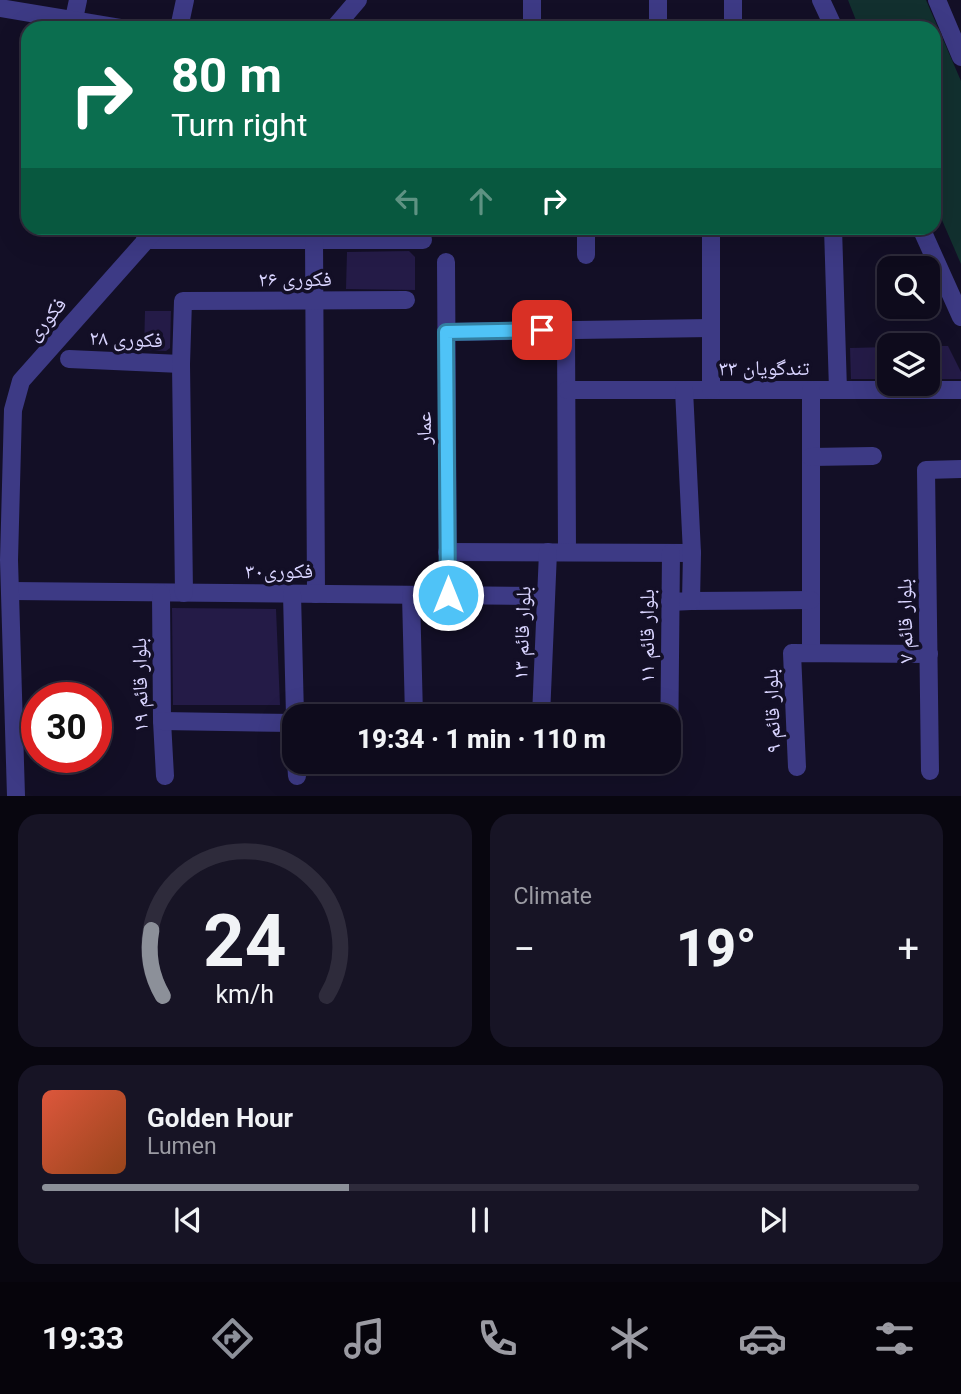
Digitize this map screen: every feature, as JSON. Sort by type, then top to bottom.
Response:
[{"type":"street","points":[[73,21],[78,0]]},
{"type":"street","points":[[180,21],[185,0]]},
{"type":"street","points":[[340,21],[358,0]]},
{"type":"street","points":[[532,0],[533,21]]},
{"type":"street","points":[[657,0],[658,21]]},
{"type":"street","points":[[733,0],[733,21]]},
{"type":"street","points":[[937,0],[961,57]]},
{"type":"street","points":[[823,3],[831,21]]},
{"type":"street","points":[[0,8],[58,21]]},
{"type":"street","name":"فکوری","points":[[16,796],[11,592],[5,559],[13,410],[22,381],[150,235]]},
{"type":"street","points":[[178,235],[314,240],[333,235]]},
{"type":"street","points":[[351,235],[423,240]]},
{"type":"street","points":[[586,235],[586,255]]},
{"type":"street","points":[[711,235],[711,390]]},
{"type":"street","points":[[833,235],[838,390]]},
{"type":"street","points":[[924,235],[961,317]]},
{"type":"street","points":[[314,240],[316,594]]},
{"type":"street","name":"عمار","points":[[446,262],[448,595]]},
{"type":"street","name":"فکوری ۲۶","points":[[181,364],[183,302],[313,303],[406,300]]},
{"type":"street","points":[[446,332],[712,328]]},
{"type":"street","points":[[566,330],[567,552]]},
{"type":"street","name":"فکوری ۲۸","points":[[69,359],[181,364]]},
{"type":"street","points":[[181,364],[184,593]]},
{"type":"street","name":"۳۳ تندگویان","points":[[567,390],[961,390]]},
{"type":"street","points":[[684,390],[692,553],[691,601]]},
{"type":"street","points":[[810,390],[811,653],[929,654]]},
{"type":"street","points":[[811,457],[873,456]]},
{"type":"street","name":"بلوار قائم ۷","points":[[930,771],[926,470],[961,469]]},
{"type":"street","points":[[447,552],[692,553]]},
{"type":"street","name":"بلوار قائم ۱۳","points":[[542,704],[548,552]]},
{"type":"street","name":"بلوار قائم ۱۱","points":[[669,704],[671,553]]},
{"type":"street","name":"فکوری۳۰","points":[[11,592],[546,596]]},
{"type":"street","name":"بلوار قائم ۱۹","points":[[162,593],[162,722],[165,776]]},
{"type":"street","points":[[292,594],[295,704]]},
{"type":"street","points":[[411,595],[414,704]]},
{"type":"street","points":[[670,602],[811,600]]},
{"type":"street","name":"بلوار قائم ۹","points":[[797,767],[792,653],[811,653]]},
{"type":"street","points":[[162,722],[282,723]]},
{"type":"green space","points":[[848,0],[926,0],[935,21],[856,21]]},
{"type":"green space","points":[[941,35],[961,81],[961,264],[941,218]]},
{"type":"building","points":[[409,251],[415,257],[415,290],[346,289],[347,252]]},
{"type":"building","points":[[145,311],[171,311],[170,348],[166,351],[144,350]]},
{"type":"building","points":[[940,346],[948,346],[961,372],[961,379],[940,379]]},
{"type":"building","points":[[877,347],[877,379],[851,379],[850,348]]},
{"type":"building","points":[[172,608],[276,609],[280,705],[173,705]]},
{"type":"route","points":[[448,595],[446,332],[542,330]]}]
